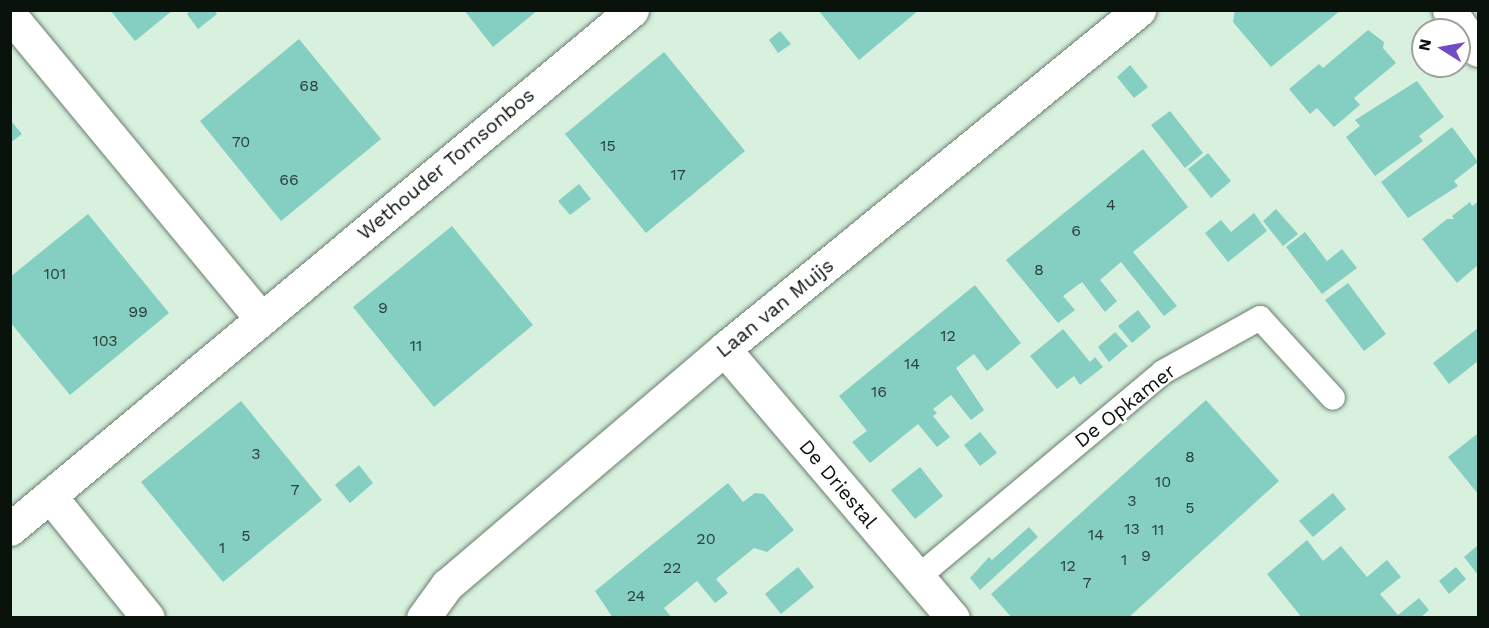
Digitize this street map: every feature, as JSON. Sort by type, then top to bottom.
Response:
[{"type":"street","name":"Wethouder Tomsonbos","points":[[10,529],[632,10]]},
{"type":"street","name":"Laan van Muijs","points":[[423,618],[447,585],[724,350],[1139,10]]},
{"type":"street","points":[[1449,10],[1479,50]]},
{"type":"street","points":[[10,15],[261,318]]},
{"type":"street","name":"De Driestal","points":[[724,350],[953,618]]},
{"type":"street","points":[[50,496],[148,618]]},
{"type":"lane","name":"De Opkamer","points":[[918,577],[1163,372],[1260,318],[1333,398]]},
{"type":"building","points":[[110,10],[173,10],[135,41]]},
{"type":"building","points":[[191,10],[214,10],[217,14],[198,29],[187,14]]},
{"type":"building","points":[[464,10],[538,10],[493,47]]},
{"type":"building","points":[[818,10],[919,10],[859,60]]},
{"type":"building","points":[[1235,10],[1341,10],[1271,67],[1233,22]]},
{"type":"building","points":[[1368,30],[1384,42],[1383,48],[1396,63],[1354,98],[1360,105],[1334,127],[1317,108],[1310,114],[1289,89],[1319,64],[1323,68]]},
{"type":"building","points":[[780,31],[791,44],[778,53],[769,40]]},
{"type":"building","points":[[299,39],[381,139],[281,221],[200,121]]},
{"type":"building","points":[[664,52],[745,151],[646,233],[565,134]]},
{"type":"building","points":[[1130,65],[1148,87],[1134,98],[1117,77]]},
{"type":"building","points":[[1417,81],[1444,117],[1419,136],[1423,141],[1375,176],[1346,137],[1360,126],[1355,120]]},
{"type":"building","points":[[1170,111],[1203,153],[1185,168],[1151,125]]},
{"type":"building","points":[[10,120],[22,134],[10,143]]},
{"type":"building","points":[[1452,127],[1478,162],[1454,181],[1458,186],[1408,218],[1381,182]]},
{"type":"building","points":[[1143,149],[1188,207],[1133,252],[1177,306],[1164,316],[1121,262],[1100,280],[1117,301],[1105,312],[1082,282],[1063,296],[1075,310],[1058,323],[1006,260]]},
{"type":"building","points":[[1208,153],[1231,181],[1211,198],[1188,169]]},
{"type":"building","points":[[579,184],[591,199],[570,215],[558,201]]},
{"type":"building","points":[[1470,202],[1472,206],[1478,202],[1478,265],[1457,283],[1422,239],[1447,219],[1454,219],[1452,216]]},
{"type":"building","points":[[1276,209],[1298,234],[1283,246],[1263,221]]},
{"type":"building","points":[[1254,213],[1267,231],[1228,262],[1205,233],[1221,220],[1231,232]]},
{"type":"building","points":[[88,214],[169,313],[70,395],[10,322],[10,277]]},
{"type":"building","points":[[452,226],[533,325],[434,407],[353,307]]},
{"type":"building","points":[[1305,232],[1327,261],[1342,249],[1357,268],[1322,294],[1286,247]]},
{"type":"building","points":[[1348,283],[1386,334],[1364,351],[1325,300]]},
{"type":"building","points":[[975,285],[1021,343],[987,371],[974,354],[956,368],[984,410],[971,420],[951,395],[933,409],[937,413],[933,416],[950,437],[937,447],[918,424],[870,463],[852,442],[867,431],[839,396]]},
{"type":"building","points":[[1138,310],[1151,327],[1132,343],[1118,326]]},
{"type":"building","points":[[1478,328],[1478,361],[1449,384],[1433,363]]},
{"type":"building","points":[[1063,329],[1090,362],[1095,357],[1103,367],[1080,385],[1074,376],[1057,389],[1030,356]]},
{"type":"building","points":[[1115,332],[1128,346],[1109,362],[1098,347]]},
{"type":"building","points":[[1206,400],[1279,481],[1128,618],[1012,618],[991,594]]},
{"type":"building","points":[[241,401],[322,500],[223,582],[141,482]]},
{"type":"building","points":[[980,432],[997,453],[980,466],[964,445]]},
{"type":"building","points":[[1477,434],[1478,436],[1478,494],[1448,457]]},
{"type":"building","points":[[359,465],[373,483],[350,503],[335,485]]},
{"type":"building","points":[[920,467],[943,496],[915,519],[891,490]]},
{"type":"building","points":[[728,483],[743,502],[755,493],[764,494],[794,530],[767,552],[754,548],[716,579],[728,593],[715,603],[697,581],[664,608],[672,618],[613,618],[595,591]]},
{"type":"building","points":[[1333,493],[1346,509],[1313,537],[1299,521]]},
{"type":"building","points":[[1029,527],[1038,537],[980,590],[970,578],[989,557],[992,560]]},
{"type":"building","points":[[1307,540],[1323,561],[1341,546],[1367,577],[1387,560],[1401,577],[1380,594],[1398,615],[1419,598],[1429,610],[1420,618],[1302,618],[1267,574]]},
{"type":"building","points":[[1478,545],[1478,575],[1464,557]]},
{"type":"building","points":[[798,567],[814,587],[781,614],[765,594]]},
{"type":"building","points":[[1456,567],[1466,579],[1449,594],[1439,581]]}]
